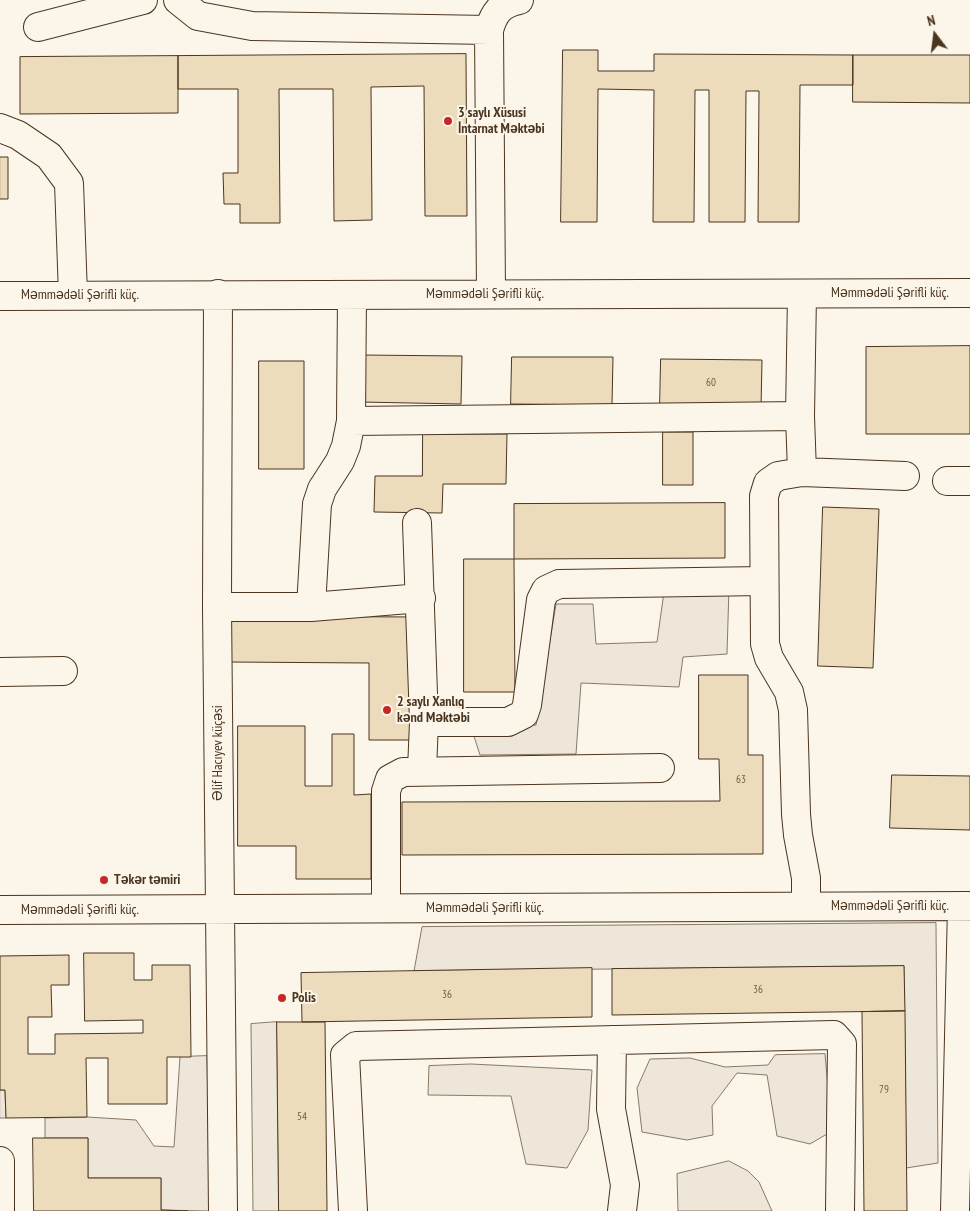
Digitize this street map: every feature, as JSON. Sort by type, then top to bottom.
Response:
[{"type":"street","points":[[38,27],[142,0]]},
{"type":"street","points":[[178,0],[198,16],[252,26],[488,30]]},
{"type":"street","points":[[491,294],[488,30],[494,15],[504,5],[519,0]]},
{"type":"street","points":[[0,128],[18,135],[49,156],[69,183],[73,295]]},
{"type":"street","name":"Məmmədəli Şərifli küç.","points":[[0,296],[970,293]]},
{"type":"street","name":"Əlif Hacıyev küçəsi","points":[[218,294],[217,607],[223,1211]]},
{"type":"street","points":[[311,607],[317,504],[322,489],[340,461],[346,446],[351,421],[352,294]]},
{"type":"street","points":[[802,294],[800,416],[802,472]]},
{"type":"street","points":[[351,421],[800,416]]},
{"type":"street","points":[[806,906],[806,878],[796,814],[793,710],[789,692],[769,658],[765,644],[764,496],[768,483],[778,476],[802,472],[905,476]]},
{"type":"street","points":[[417,523],[424,722],[422,770]]},
{"type":"street","points":[[424,722],[508,722],[524,714],[527,705],[541,600],[546,590],[559,584],[764,581]]},
{"type":"street","points":[[217,607],[311,607],[420,598]]},
{"type":"street","points":[[0,672],[63,671]]},
{"type":"street","points":[[386,908],[386,791],[390,779],[403,772],[422,770],[660,768]]},
{"type":"street","points":[[955,1211],[964,1089],[966,906]]},
{"type":"street","name":"Məmmədəli Şərifli küç.","points":[[0,910],[966,906]]},
{"type":"street","points":[[353,1211],[345,1055],[356,1046],[834,1034],[842,1044],[840,1211]]},
{"type":"street","points":[[612,1040],[611,1108],[625,1185],[622,1211]]},
{"type":"street","points":[[0,1161],[0,1211]]},
{"type":"shaded area","points":[[729,588],[727,654],[683,657],[679,687],[581,683],[576,754],[480,755],[472,730],[536,725],[556,604],[593,604],[596,644],[657,642],[664,592]]},
{"type":"shaded area","points":[[936,923],[938,1163],[906,1168],[904,966],[414,971],[422,927]]},
{"type":"shaded area","points":[[277,1022],[279,1211],[253,1211],[251,1024]]},
{"type":"shaded area","points":[[825,1054],[832,1131],[810,1144],[777,1136],[767,1075],[737,1073],[712,1106],[713,1135],[687,1140],[642,1132],[637,1088],[650,1059],[690,1058],[725,1067],[768,1065],[775,1055]]},
{"type":"shaded area","points":[[207,1056],[210,1211],[161,1210],[161,1178],[88,1178],[88,1138],[45,1138],[45,1118],[87,1117],[136,1120],[154,1146],[174,1147],[180,1057]]},
{"type":"shaded area","points":[[471,1064],[592,1070],[588,1130],[567,1168],[526,1164],[511,1096],[428,1095],[429,1066]]},
{"type":"shaded area","points":[[0,1090],[5,1090],[6,1118],[0,1118]]},
{"type":"shaded area","points":[[729,1161],[748,1171],[759,1182],[772,1211],[678,1211],[677,1174]]},
{"type":"building","points":[[563,50],[598,50],[598,71],[654,71],[654,54],[853,55],[853,85],[800,85],[799,222],[758,222],[759,91],[746,91],[745,222],[709,222],[709,90],[695,90],[694,222],[653,222],[654,90],[598,89],[597,222],[561,222]]},
{"type":"building","points":[[466,54],[467,216],[425,216],[424,86],[371,87],[372,220],[334,221],[333,89],[279,89],[280,223],[240,223],[240,204],[224,204],[223,173],[238,173],[238,89],[178,89],[178,56]]},
{"type":"building","points":[[853,55],[970,55],[970,103],[853,102]]},
{"type":"building","points":[[178,56],[178,113],[20,114],[20,57]]},
{"type":"building","points":[[0,157],[8,157],[8,199],[0,199]]},
{"type":"building","points":[[970,346],[970,434],[866,434],[866,347]]},
{"type":"building","points":[[360,355],[462,356],[461,404],[360,402]]},
{"type":"building","points":[[512,357],[613,357],[612,405],[511,404]]},
{"type":"building","points":[[661,359],[762,360],[761,408],[660,406]]},
{"type":"building","points":[[259,361],[304,361],[304,469],[259,469]]},
{"type":"building","points":[[663,432],[693,432],[693,485],[663,485]]},
{"type":"building","points":[[423,434],[507,434],[506,484],[443,484],[442,513],[374,512],[375,476],[422,476]]},
{"type":"building","points":[[725,503],[725,558],[514,559],[514,504]]},
{"type":"building","points":[[823,507],[879,509],[873,668],[818,666]]},
{"type":"building","points":[[464,559],[514,559],[515,692],[464,692]]},
{"type":"building","points":[[227,616],[415,617],[414,740],[369,740],[369,663],[227,662]]},
{"type":"building","points":[[699,675],[748,675],[748,755],[763,755],[763,854],[402,855],[402,802],[720,801],[719,759],[699,759]]},
{"type":"building","points":[[238,726],[305,726],[305,786],[332,786],[332,734],[354,734],[354,795],[371,794],[371,879],[296,879],[296,846],[238,846]]},
{"type":"building","points":[[892,775],[970,776],[970,830],[890,828]]},
{"type":"building","points":[[84,953],[134,953],[134,980],[152,980],[152,965],[190,965],[191,1057],[167,1057],[167,1104],[108,1104],[108,1058],[86,1058],[87,1117],[6,1118],[5,1090],[0,1090],[0,956],[69,955],[69,985],[51,985],[52,1017],[28,1017],[28,1054],[55,1054],[55,1034],[143,1033],[143,1020],[85,1021]]},
{"type":"building","points":[[904,966],[905,1011],[612,1015],[612,969]]},
{"type":"building","points":[[592,968],[592,1017],[302,1022],[301,973]]},
{"type":"building","points":[[905,1011],[907,1211],[864,1211],[862,1012]]},
{"type":"building","points":[[277,1022],[325,1022],[327,1211],[279,1211]]},
{"type":"building","points":[[33,1138],[88,1138],[88,1178],[161,1178],[161,1210],[188,1211],[34,1211]]},
{"type":"place","name":"3 saylı Xüsusi İntarnat Məktəbi","points":[[448,121]]},
{"type":"place","name":"2 saylı Xanlıq kənd Məktəbi","points":[[387,710]]},
{"type":"place","name":"Təkər təmiri","points":[[104,880]]},
{"type":"place","name":"Polis","points":[[282,998]]}]
